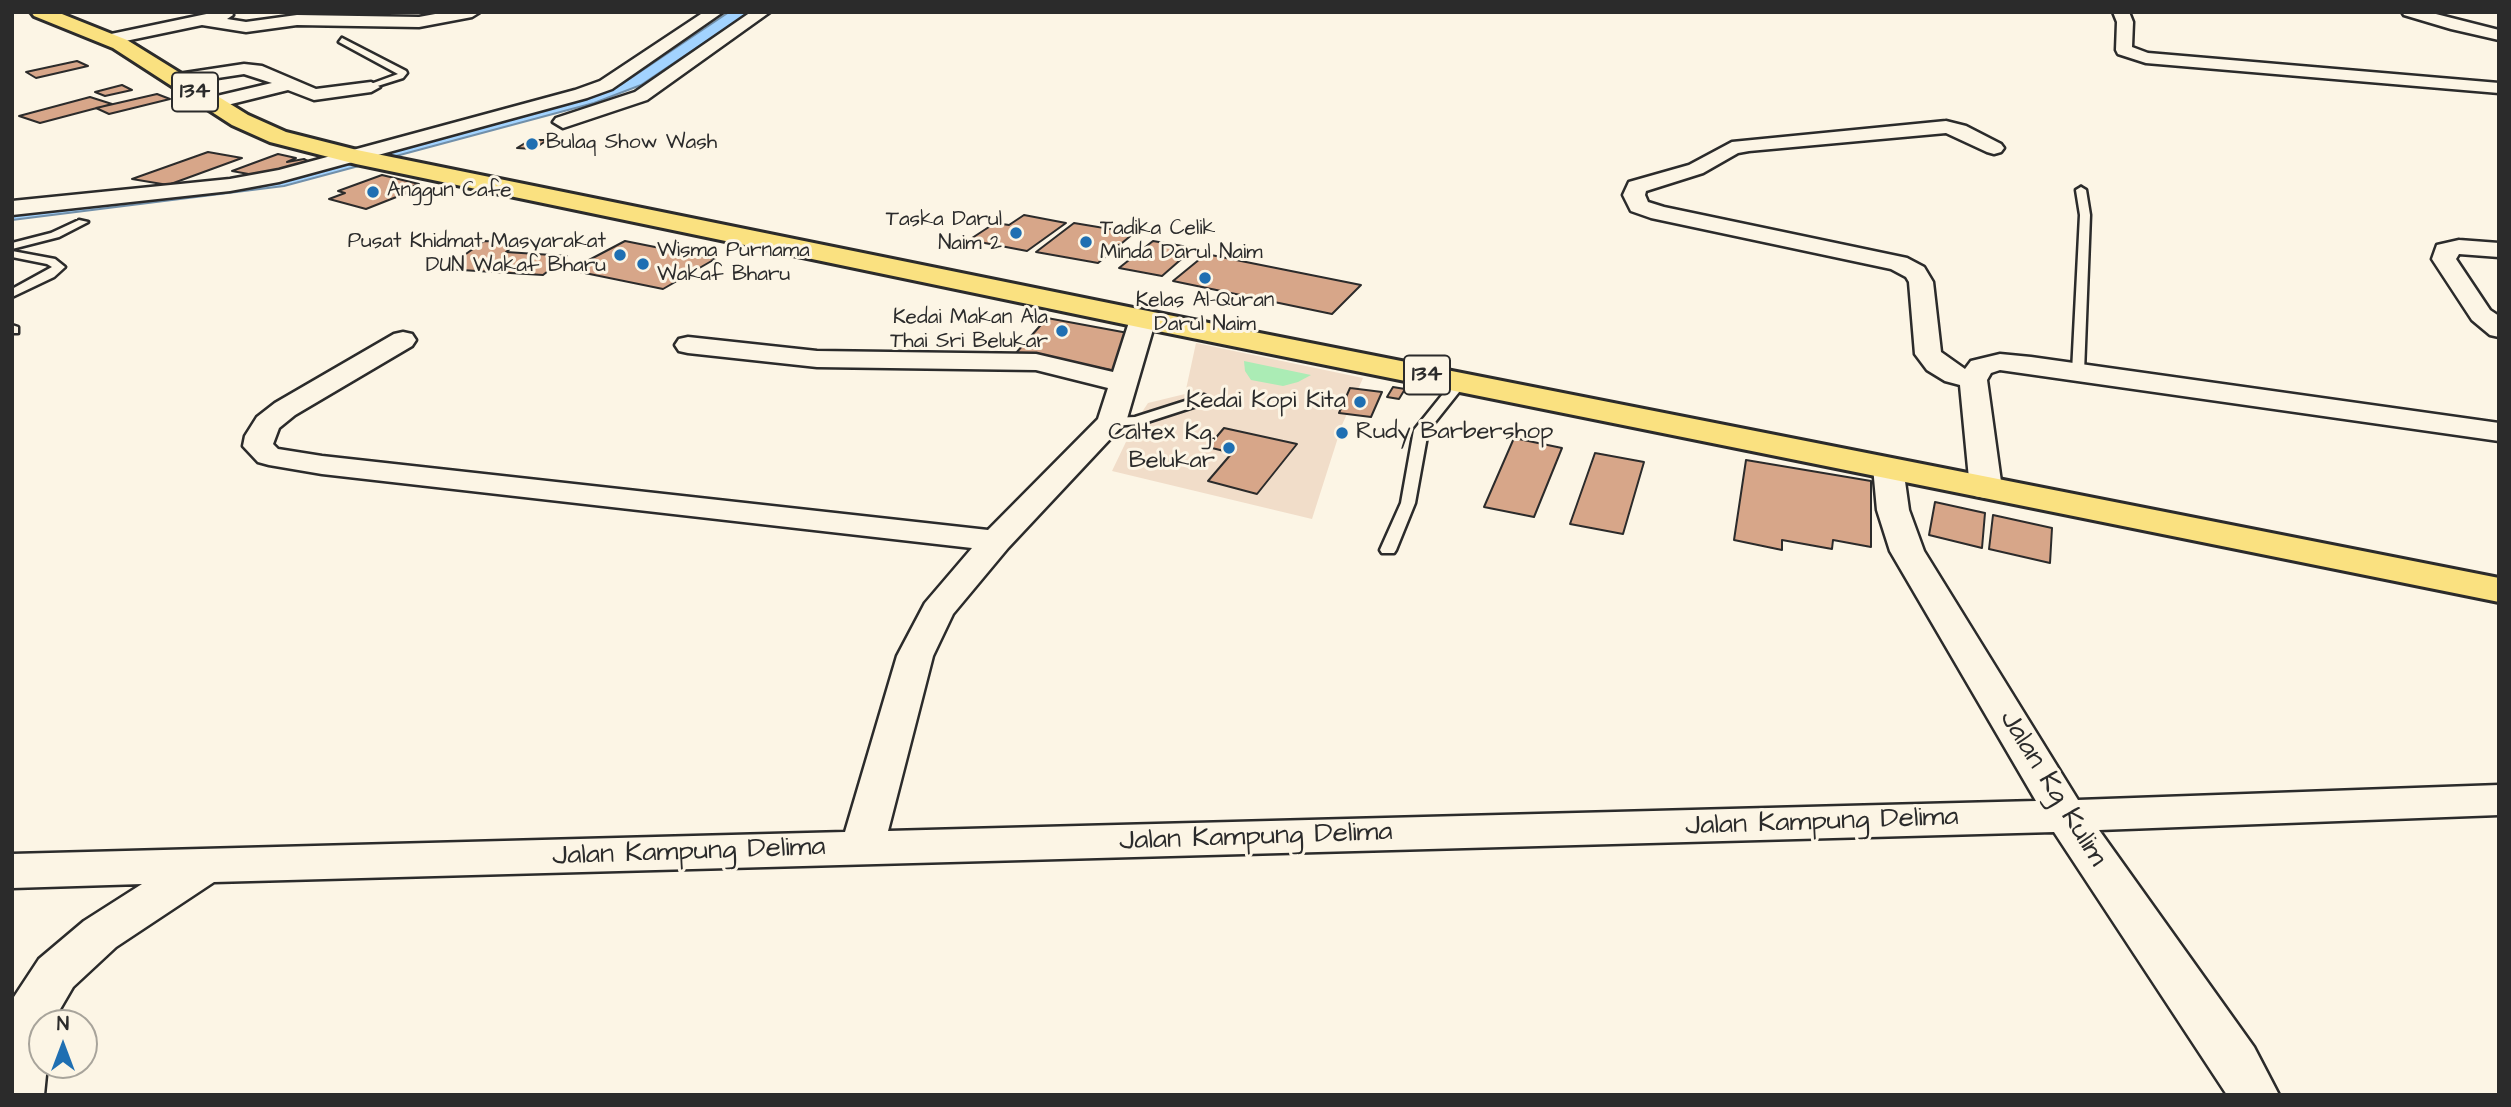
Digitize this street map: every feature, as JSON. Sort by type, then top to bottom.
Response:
[{"type":"main road","name":"134","points":[[40,12],[111,39],[240,120],[278,137],[356,157],[1986,489],[2499,590]]},
{"type":"street","points":[[111,39],[239,12]]},
{"type":"street","points":[[202,20],[246,27],[296,20],[424,21],[472,12]]},
{"type":"street","points":[[12,208],[230,185],[356,157],[606,85],[715,12]]},
{"type":"street","points":[[545,127],[610,108],[640,96],[762,12]]},
{"type":"street","points":[[2121,12],[2124,22],[2124,50],[2146,58],[2499,88]]},
{"type":"street","points":[[2410,12],[2499,35]]},
{"type":"street","points":[[178,79],[244,69],[256,70],[309,94],[322,96],[372,87]]},
{"type":"street","points":[[211,103],[288,85]]},
{"type":"street","points":[[1973,380],[1946,369],[1928,354],[1921,282],[1914,272],[1899,263],[1659,213],[1639,206],[1634,195],[1637,187],[1696,169],[1732,148],[1749,145],[1946,127],[1959,130],[1994,148]]},
{"type":"street","points":[[12,229],[264,199],[395,165],[443,156]]},
{"type":"street","points":[[2499,250],[2459,247],[2445,250],[2444,259],[2481,315],[2499,329]]},
{"type":"street","points":[[862,848],[915,656],[937,611],[996,541],[1112,422],[1143,318]]},
{"type":"street","points":[[402,340],[285,409],[267,423],[258,446],[269,456],[322,465],[996,541]]},
{"type":"street","points":[[688,345],[817,359],[1036,362],[1124,383]]},
{"type":"street","points":[[1986,489],[1973,380],[1981,367],[2000,362],[2499,432]]},
{"type":"street","name":"Jalan Kg Kulim","points":[[1888,467],[1892,510],[1907,551],[2066,816],[2236,1063],[2254,1095]]},
{"type":"street","name":"Jalan Kampung Delima","points":[[12,872],[2066,816],[2499,800]]},
{"type":"street","points":[[19,1095],[29,1017],[55,973],[100,934],[205,866]]},
{"type":"lane","points":[[342,40],[403,72],[400,76],[372,87]]},
{"type":"lane","points":[[2078,372],[2085,215],[2081,190]]},
{"type":"lane","points":[[12,246],[48,237],[83,222]]},
{"type":"lane","points":[[12,254],[51,261],[59,267],[50,275],[12,295]]},
{"type":"lane","points":[[1388,550],[1408,503],[1421,430],[1460,382]]},
{"type":"lane","points":[[1112,422],[1136,421],[1204,399]]},
{"type":"shaded area","name":"Caltex Kg. Belukar","points":[[1196,343],[1363,378],[1342,425],[1312,519],[1112,471],[1136,421],[1148,403],[1185,394]]},
{"type":"green space","points":[[1244,361],[1311,375],[1283,386],[1251,380],[1245,371]]},
{"type":"water","points":[[729,12],[750,12],[641,85],[594,103],[284,186],[12,220],[12,214],[268,182],[583,98],[622,84]]},
{"type":"building","points":[[77,61],[88,66],[36,78],[26,72]]},
{"type":"building","points":[[122,85],[132,90],[105,96],[95,92]]},
{"type":"building","points":[[157,94],[170,99],[109,114],[96,108]]},
{"type":"building","points":[[90,97],[112,104],[40,123],[19,116]]},
{"type":"building","name":"Bulaq Show Wash","points":[[530,140],[547,140],[534,149],[517,148]]},
{"type":"building","points":[[208,152],[242,158],[168,185],[132,179]]},
{"type":"building","points":[[278,154],[296,158],[287,162],[304,159],[315,165],[254,175],[232,171]]},
{"type":"building","name":"Anggun Cafe","points":[[382,175],[419,184],[402,190],[409,192],[366,209],[329,199],[345,193],[338,191]]},
{"type":"building","name":"Taska Darul Naim 2","points":[[1024,215],[1066,223],[1027,251],[969,240],[995,223],[1009,225]]},
{"type":"building","name":"Tadika Celik Minda Darul Naim","points":[[1074,223],[1134,233],[1098,263],[1036,252]]},
{"type":"building","points":[[484,241],[518,243],[506,252],[567,256],[543,275],[445,269]]},
{"type":"building","name":"Wisma Purnama Wakaf Bharu","points":[[625,241],[715,259],[663,289],[570,270]]},
{"type":"building","name":"Tadika Celik Minda Darul Naim","points":[[1153,241],[1194,248],[1162,276],[1119,268]]},
{"type":"building","points":[[1206,254],[1361,285],[1332,314],[1173,281]]},
{"type":"building","points":[[1047,318],[1128,333],[1116,371],[1016,353]]},
{"type":"building","points":[[1393,387],[1405,389],[1399,399],[1387,397]]},
{"type":"building","name":"Kedai Kopi Kita","points":[[1350,388],[1382,392],[1371,417],[1339,413]]},
{"type":"building","points":[[1224,428],[1297,444],[1257,494],[1208,481],[1232,453],[1208,447]]},
{"type":"building","points":[[1514,438],[1562,448],[1534,517],[1484,507]]},
{"type":"building","points":[[1595,453],[1644,462],[1623,534],[1570,524]]},
{"type":"building","points":[[1746,460],[1871,481],[1871,547],[1833,540],[1832,549],[1782,540],[1782,550],[1734,540]]},
{"type":"building","points":[[1935,502],[1985,513],[1982,548],[1929,535]]},
{"type":"building","points":[[1993,515],[2052,528],[2050,563],[1989,549]]},
{"type":"place","name":"Bulaq Show Wash","points":[[532,144]]},
{"type":"place","name":"Anggun Cafe","points":[[373,192]]},
{"type":"place","name":"Taska Darul Naim 2","points":[[1016,233]]},
{"type":"place","name":"Tadika Celik Minda Darul Naim","points":[[1086,242]]},
{"type":"place","name":"Pusat Khidmat Masyarakat DUN Wakaf Bharu","points":[[620,255]]},
{"type":"place","name":"Wisma Purnama Wakaf Bharu","points":[[643,264]]},
{"type":"place","name":"Kelas Al-Quran Darul Naim","points":[[1205,278]]},
{"type":"place","name":"Kedai Makan Ala Thai Sri Belukar","points":[[1062,331]]},
{"type":"place","name":"Kedai Kopi Kita","points":[[1360,402]]},
{"type":"place","name":"Rudy Barbershop","points":[[1342,433]]},
{"type":"place","name":"Caltex Kg. Belukar","points":[[1229,448]]}]
